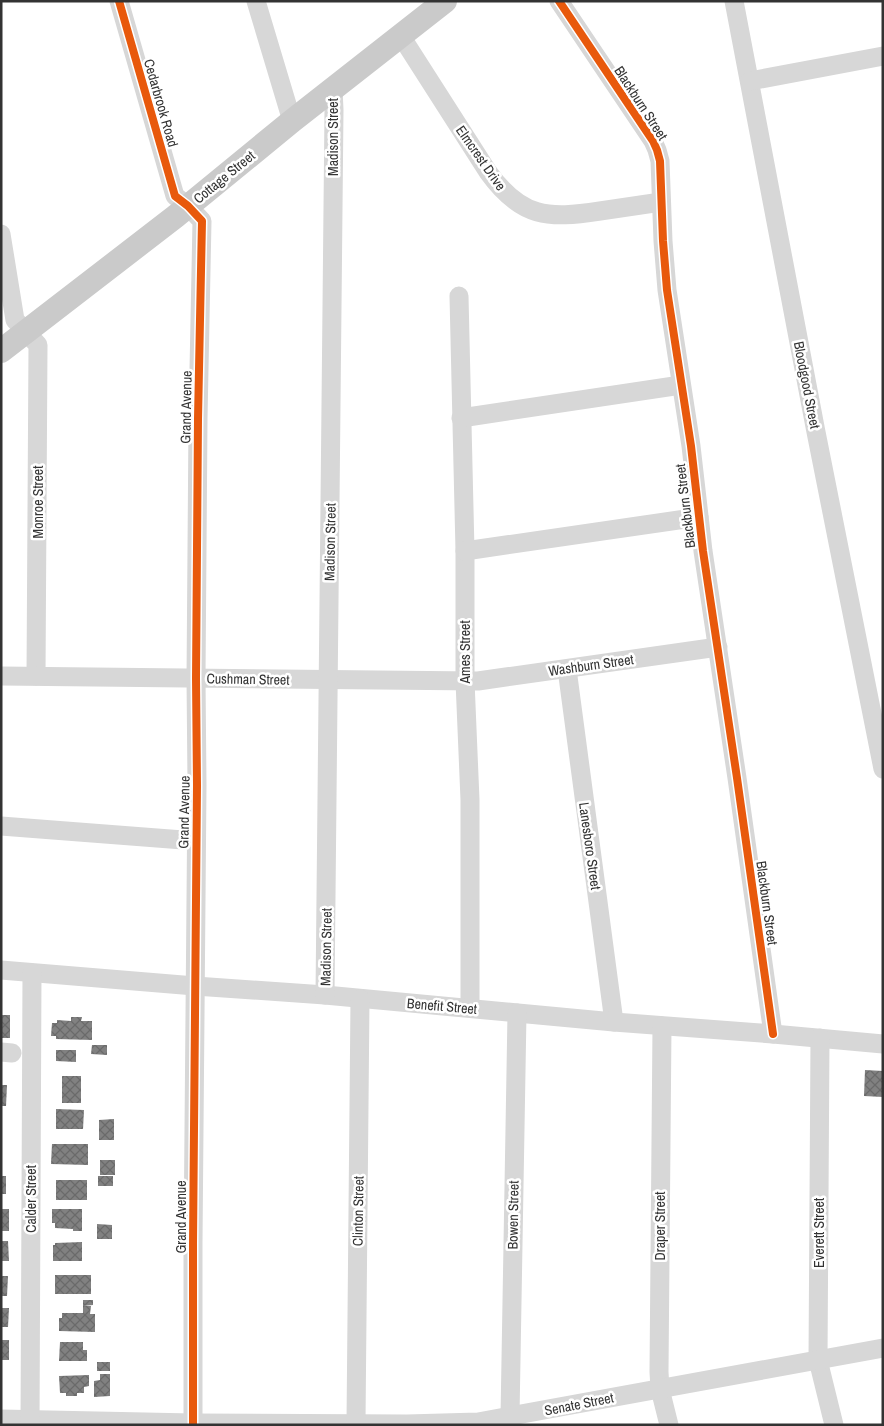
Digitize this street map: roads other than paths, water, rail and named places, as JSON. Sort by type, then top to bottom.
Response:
[{"type":"main road","name":"Cottage Street","points":[[1,351],[188,206],[292,121],[401,36],[432,6]]},
{"type":"street","name":"Cedarbrook Road","points":[[119,1],[175,196],[188,206]]},
{"type":"street","points":[[256,1],[292,121]]},
{"type":"street","name":"Blackburn Street","points":[[559,1],[653,141],[660,161],[667,290],[773,1034]]},
{"type":"street","name":"Bloodgood Street","points":[[734,1],[882,759]]},
{"type":"street","name":"Elmcrest Drive","points":[[401,36],[488,172],[510,198],[523,206],[552,216],[568,216],[661,202]]},
{"type":"street","points":[[750,81],[883,56]]},
{"type":"street","name":"Madison Street","points":[[325,996],[333,90]]},
{"type":"street","name":"Grand Avenue","points":[[188,206],[202,220],[198,410],[193,1424]]},
{"type":"street","name":"Monroe Street","points":[[1,234],[15,320],[38,345],[36,676]]},
{"type":"street","name":"Ames Street","points":[[459,296],[465,551],[465,681],[470,800],[470,1008]]},
{"type":"street","points":[[461,418],[681,385]]},
{"type":"street","points":[[465,551],[699,517]]},
{"type":"street","name":"Washburn Street","points":[[465,681],[478,681],[718,648]]},
{"type":"street","name":"Lanesboro Street","points":[[566,669],[614,1022]]},
{"type":"street","name":"Cushman Street","points":[[1,676],[465,681]]},
{"type":"street","points":[[1,826],[196,841]]},
{"type":"street","name":"Benefit Street","points":[[1,970],[883,1044]]},
{"type":"street","name":"Calder Street","points":[[30,1422],[32,973]]},
{"type":"street","name":"Clinton Street","points":[[356,1423],[360,999]]},
{"type":"street","name":"Bowen Street","points":[[510,1417],[517,1013]]},
{"type":"street","name":"Draper Street","points":[[662,1026],[660,1389],[669,1425]]},
{"type":"street","name":"Everett Street","points":[[820,1038],[818,1360],[834,1425]]},
{"type":"street","name":"Senate Street","points":[[1,1419],[30,1422],[193,1424],[408,1424],[478,1422],[883,1348]]}]
